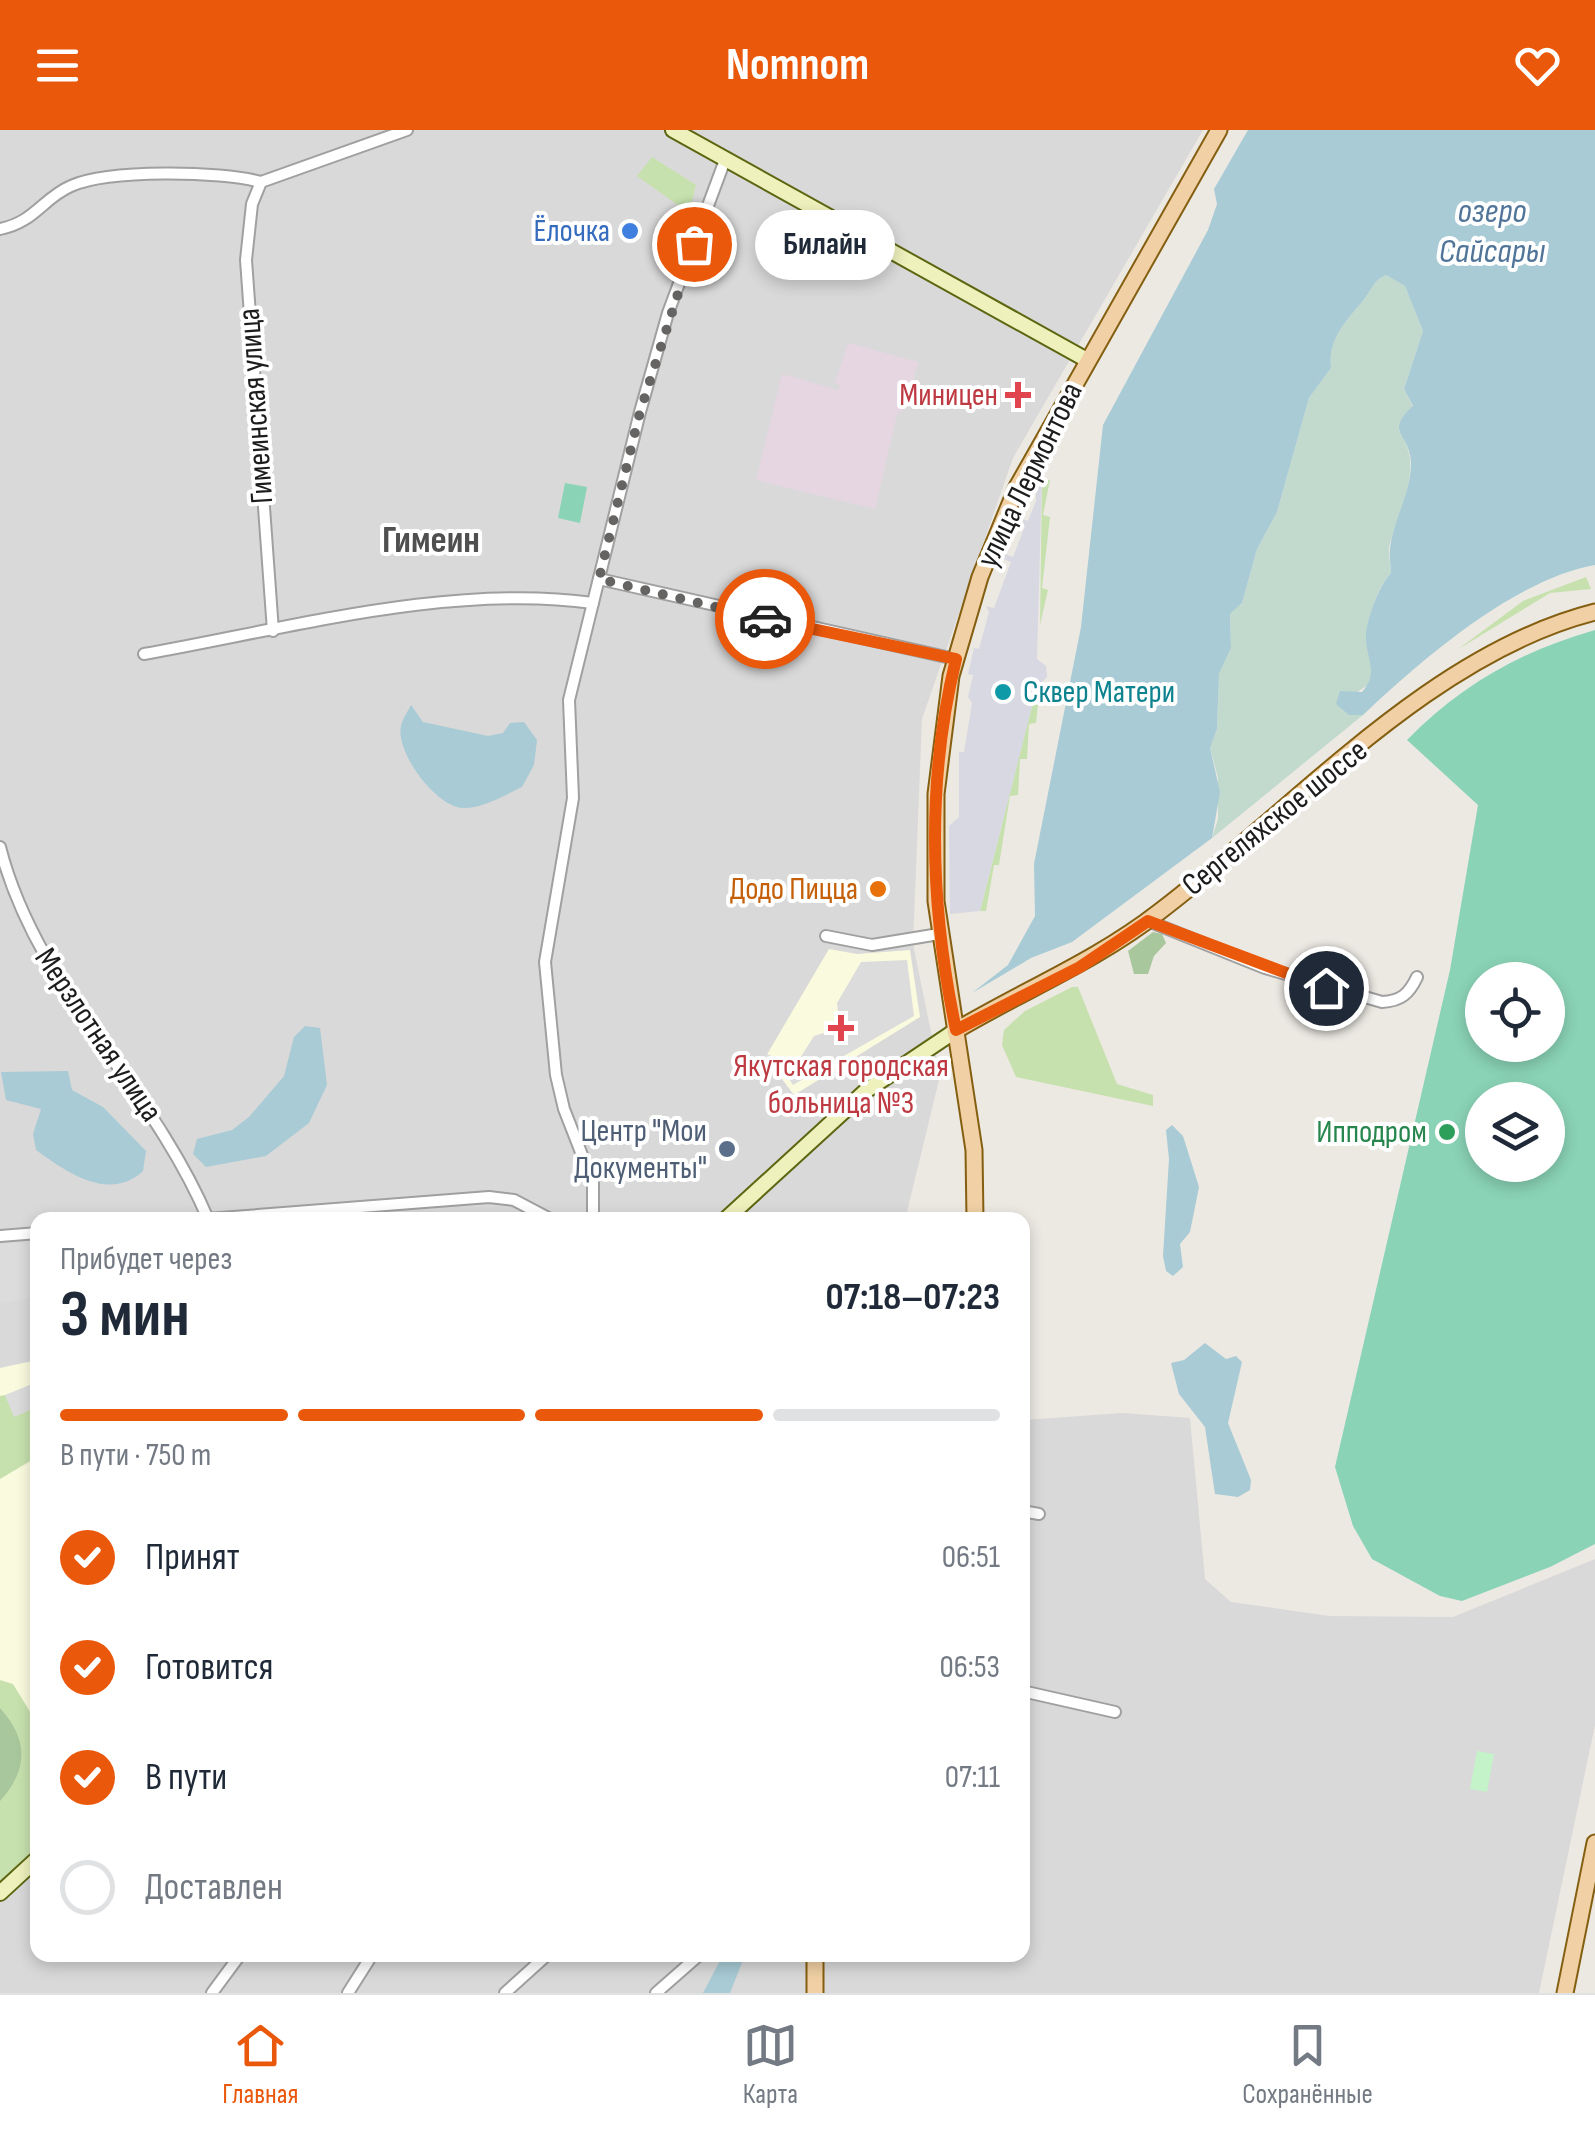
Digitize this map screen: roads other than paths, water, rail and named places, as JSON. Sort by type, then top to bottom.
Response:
[{"type":"main road","points":[[673,130],[1087,360]]},
{"type":"main road","name":"улица Лермонтова","points":[[975,1212],[974,1150],[939,934],[936,794],[940,734],[956,659],[980,577],[1018,487],[1219,130]]},
{"type":"main road","name":"Сергеляхское шоссе","points":[[734,1212],[867,1090],[956,1030],[1080,967],[1148,921],[1446,681],[1504,646],[1595,612]]},
{"type":"main road","points":[[1566,1993],[1595,1843]]},
{"type":"main road","points":[[0,1893],[30,1865]]},
{"type":"main road","points":[[813,1991],[815,1962]]},
{"type":"street","points":[[0,229],[36,216],[75,184],[212,172],[261,182],[407,130]]},
{"type":"street","points":[[593,1212],[593,1183],[564,1109],[556,1075],[545,962],[573,798],[568,700],[668,314],[725,160]]},
{"type":"street","name":"Гимеинская улица","points":[[261,182],[252,204],[246,260],[273,632]]},
{"type":"street","points":[[599,579],[956,659]]},
{"type":"street","points":[[144,654],[473,598],[550,597],[593,603]]},
{"type":"street","name":"Мерзлотная улица","points":[[0,847],[13,898],[32,938],[159,1125],[204,1212]]},
{"type":"street","points":[[1148,921],[1266,968],[1382,1002],[1396,1001],[1410,991],[1416,976]]},
{"type":"street","points":[[826,936],[872,944],[939,934]]},
{"type":"street","points":[[297,1212],[489,1197],[514,1200],[536,1212]]},
{"type":"street","points":[[588,1212],[594,1200]]},
{"type":"street","points":[[0,1236],[30,1234]]},
{"type":"street","points":[[1030,1512],[1039,1514]]},
{"type":"street","points":[[1030,1694],[1115,1712]]},
{"type":"street","points":[[212,1993],[235,1962]]},
{"type":"street","points":[[348,1993],[368,1962]]},
{"type":"street","points":[[505,1993],[539,1962]]},
{"type":"street","points":[[656,1993],[691,1962]]},
{"type":"water","name":"озеро Сайсары","points":[[1248,130],[1595,130],[1595,565],[1564,573],[1502,604],[1412,670],[1363,715],[1349,715],[1336,704],[1340,691],[1362,692],[1370,679],[1368,623],[1391,573],[1392,538],[1410,474],[1410,453],[1399,428],[1413,406],[1404,389],[1423,331],[1405,286],[1386,275],[1382,277],[1336,338],[1331,368],[1309,398],[1277,512],[1257,549],[1242,603],[1230,614],[1231,648],[1219,674],[1217,729],[1210,748],[1220,792],[1212,838],[1072,942],[1031,958],[972,993],[1008,965],[1035,916],[1034,864],[1081,627],[1103,425],[1208,230],[1217,204],[1214,189]]},
{"type":"water","points":[[411,705],[423,722],[488,736],[503,733],[510,723],[524,722],[537,740],[534,765],[522,787],[470,808],[452,805],[441,798],[420,776],[404,750],[401,726]]},
{"type":"water","points":[[305,1026],[320,1028],[327,1085],[309,1123],[266,1156],[206,1167],[193,1154],[197,1139],[232,1130],[249,1117],[284,1076],[294,1037]]},
{"type":"water","points":[[68,1071],[72,1090],[103,1107],[146,1151],[143,1171],[130,1180],[102,1184],[60,1167],[36,1150],[33,1134],[41,1109],[6,1100],[1,1072]]},
{"type":"water","points":[[1172,1125],[1183,1136],[1199,1187],[1190,1232],[1180,1244],[1183,1267],[1173,1276],[1166,1271],[1163,1256],[1169,1159],[1166,1130]]},
{"type":"water","points":[[1205,1343],[1226,1359],[1236,1356],[1242,1362],[1228,1423],[1251,1480],[1250,1490],[1238,1497],[1215,1494],[1205,1427],[1179,1394],[1171,1363],[1184,1360]]},
{"type":"water","points":[[719,1962],[742,1962],[730,1993],[703,1993]]},
{"type":"place","name":"Ёлочка","points":[[630,231]]},
{"type":"place","name":"Билайн","points":[[694,244]]},
{"type":"place","name":"Миницен","points":[[1018,395]]},
{"type":"place","name":"Сквер Матери","points":[[1003,692]]},
{"type":"place","name":"Додо Пицца","points":[[878,889]]},
{"type":"place","name":"Якутская городская больница №3","points":[[841,1028]]},
{"type":"place","name":"Ипподром","points":[[1447,1132]]},
{"type":"place","name":"Центр \"Мои Документы\"","points":[[727,1149]]},
{"type":"district","name":"Гимеин","points":[[431,540]]}]
